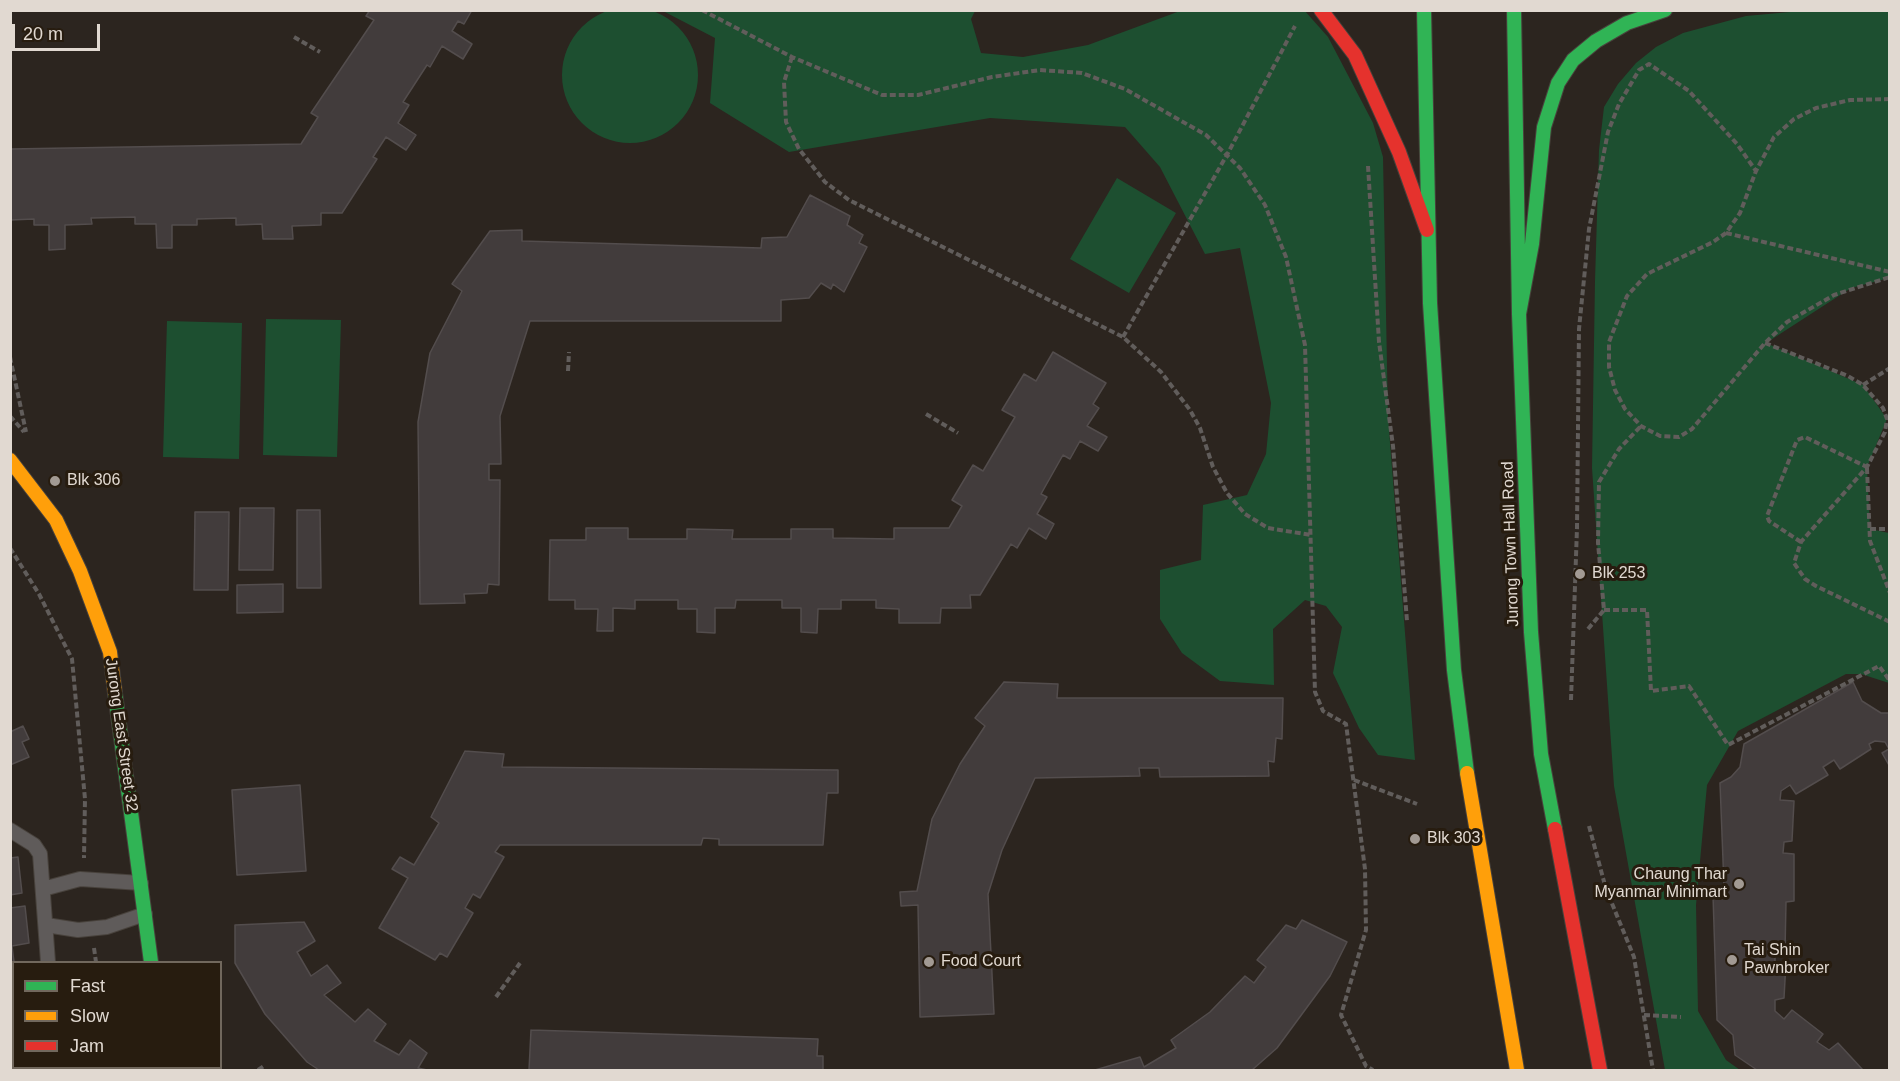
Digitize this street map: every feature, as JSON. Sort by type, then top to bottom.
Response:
[{"type":"main road","points":[[1321,10],[1355,55],[1399,152],[1427,230]]},
{"type":"main road","points":[[1424,10],[1427,230],[1454,670],[1469,787],[1517,1071]]},
{"type":"main road","name":"Jurong Town Hall Road","points":[[1514,10],[1519,314],[1531,632],[1541,754],[1600,1071]]},
{"type":"main road","points":[[1519,314],[1532,244],[1544,127],[1558,83],[1573,60],[1596,40],[1627,22],[1665,10]]},
{"type":"main road","name":"Jurong East Street 32","points":[[10,460],[56,520],[80,571],[110,652],[151,961]]},
{"type":"lane","points":[[10,830],[34,845],[40,854],[48,961]]},
{"type":"lane","points":[[43,889],[84,879],[141,883]]},
{"type":"lane","points":[[46,925],[78,930],[90,929],[107,927],[145,914]]},
{"type":"path","points":[[702,10],[792,57],[882,94],[918,95],[992,77],[1040,70],[1082,73],[1125,89],[1188,123],[1228,153],[1265,205],[1286,257],[1305,345],[1315,692],[1323,711],[1346,724],[1365,869],[1366,930],[1341,1015],[1366,1066],[1372,1071]]},
{"type":"path","points":[[1122,337],[1228,153],[1296,24],[1304,33]]},
{"type":"path","points":[[294,37],[320,52]]},
{"type":"path","points":[[792,57],[784,82],[786,122],[799,149],[825,182],[849,200],[1122,337],[1150,360],[1182,398],[1200,428],[1213,468],[1227,493],[1245,514],[1268,528],[1311,535]]},
{"type":"path","points":[[1571,704],[1577,528],[1579,329],[1589,229],[1608,132],[1639,70],[1649,64],[1689,91],[1737,144],[1756,171]]},
{"type":"path","points":[[1890,99],[1831,103],[1804,113],[1774,137],[1756,171],[1740,213],[1726,232],[1713,242],[1647,274],[1622,307],[1609,342],[1609,366],[1620,400],[1641,426],[1668,439],[1683,435],[1696,424],[1765,343],[1787,322],[1817,303],[1851,288],[1890,277]]},
{"type":"path","points":[[1368,157],[1379,342],[1393,446],[1407,621]]},
{"type":"path","points":[[1726,232],[1890,272]]},
{"type":"path","points":[[1765,343],[1863,385],[1876,397],[1887,419],[1885,432],[1867,467],[1801,542],[1794,563],[1805,579],[1890,622]]},
{"type":"path","points":[[568,371],[569,352]]},
{"type":"path","points":[[10,357],[27,436]]},
{"type":"path","points":[[1863,385],[1890,368]]},
{"type":"path","points":[[926,414],[958,433]]},
{"type":"path","points":[[1588,629],[1604,609],[1598,543],[1599,482],[1619,449],[1641,426]]},
{"type":"path","points":[[1801,542],[1769,521],[1767,516],[1797,440],[1805,437],[1867,467]]},
{"type":"path","points":[[1867,467],[1873,552],[1890,593]]},
{"type":"path","points":[[1870,529],[1890,529]]},
{"type":"path","points":[[10,548],[39,594],[72,659],[85,799],[84,879]]},
{"type":"path","points":[[1604,609],[1647,610],[1651,690],[1689,686],[1728,745],[1879,666],[1890,681]]},
{"type":"path","points":[[1354,780],[1418,804]]},
{"type":"path","points":[[1588,821],[1606,889],[1634,957],[1653,1071]]},
{"type":"path","points":[[90,929],[96,961]]},
{"type":"path","points":[[496,997],[520,963]]},
{"type":"path","points":[[1644,1015],[1681,1017]]},
{"type":"path","points":[[258,1071],[264,1066]]},
{"type":"green space","points":[[630,7],[656,13],[678,27],[692,49],[698,75],[692,101],[678,123],[656,137],[630,143],[604,137],[582,123],[568,101],[562,75],[568,49],[582,27],[604,13]]},
{"type":"green space","points":[[1304,10],[1328,37],[1373,123],[1383,157],[1388,417],[1415,760],[1378,755],[1359,728],[1333,673],[1342,627],[1326,606],[1305,600],[1273,629],[1274,685],[1220,681],[1182,653],[1160,619],[1160,570],[1201,560],[1203,505],[1247,495],[1266,454],[1271,403],[1240,248],[1205,254],[1160,167],[1125,127],[990,118],[789,152],[710,103],[715,38],[663,11],[975,11],[971,19],[981,53],[1023,57],[1088,45],[1180,11]]},
{"type":"green space","points":[[1801,11],[1889,11],[1889,278],[1851,288],[1766,343],[1863,385],[1887,419],[1867,467],[1870,529],[1889,533],[1889,683],[1861,674],[1846,674],[1738,731],[1707,785],[1696,905],[1698,1011],[1726,1060],[1740,1070],[1665,1070],[1614,786],[1592,468],[1599,150],[1604,107],[1618,84],[1636,63],[1656,47],[1683,33],[1746,16]]},
{"type":"green space","points":[[1117,178],[1176,213],[1129,293],[1070,259]]},
{"type":"green space","points":[[266,319],[341,320],[337,457],[263,455]]},
{"type":"green space","points":[[167,321],[242,323],[239,459],[163,457]]},
{"type":"building","points":[[370,10],[472,10],[464,24],[458,21],[452,31],[472,44],[463,59],[442,46],[430,67],[427,65],[403,102],[409,105],[398,123],[416,135],[406,150],[386,137],[373,157],[377,159],[342,213],[321,213],[321,225],[292,226],[293,239],[263,239],[262,224],[236,225],[236,218],[197,219],[197,225],[172,225],[172,248],[157,248],[156,224],[135,224],[135,217],[91,218],[92,224],[65,225],[65,249],[49,250],[49,225],[34,225],[34,219],[10,220],[10,149],[301,144],[318,117],[311,113],[374,20],[366,16]]},
{"type":"building","points":[[810,195],[850,216],[847,225],[863,235],[859,243],[867,247],[844,292],[833,284],[831,289],[821,283],[809,298],[781,300],[781,321],[530,321],[500,416],[501,464],[489,464],[489,480],[500,480],[499,585],[488,584],[487,593],[464,594],[465,603],[420,604],[418,422],[430,353],[462,291],[452,284],[490,231],[522,230],[522,241],[761,248],[762,238],[787,237]]},
{"type":"building","points":[[1053,352],[1106,383],[1093,404],[1099,408],[1087,426],[1107,437],[1098,451],[1080,441],[1070,459],[1063,455],[1041,494],[1047,497],[1037,514],[1054,524],[1046,539],[1029,528],[1017,548],[1011,544],[980,595],[970,595],[971,608],[941,608],[940,623],[899,623],[899,609],[876,608],[876,600],[841,600],[841,609],[818,609],[817,633],[801,632],[801,608],[782,608],[782,600],[736,600],[735,608],[715,608],[715,633],[697,632],[697,609],[678,609],[678,600],[635,600],[635,609],[613,608],[613,631],[597,631],[598,609],[575,609],[575,600],[549,600],[550,540],[586,540],[586,528],[628,528],[628,539],[687,539],[687,529],[733,530],[732,539],[791,539],[791,529],[833,529],[833,538],[894,539],[894,528],[949,528],[962,506],[952,500],[973,465],[983,471],[1015,417],[1002,410],[1024,374],[1036,381]]},
{"type":"building","points":[[240,508],[274,508],[273,570],[239,570]]},
{"type":"building","points":[[297,510],[320,510],[321,588],[297,588]]},
{"type":"building","points":[[195,512],[229,512],[228,590],[194,590]]},
{"type":"building","points":[[283,584],[283,612],[237,613],[237,585]]},
{"type":"building","points":[[1004,682],[1058,684],[1057,698],[1283,698],[1282,739],[1276,738],[1274,762],[1268,761],[1269,776],[1160,777],[1159,768],[1139,768],[1140,776],[1035,778],[1002,850],[988,894],[994,1014],[920,1017],[918,905],[901,906],[900,892],[917,891],[932,819],[960,764],[985,726],[975,718]]},
{"type":"building","points":[[1853,682],[1862,701],[1881,713],[1890,713],[1890,767],[1882,753],[1889,749],[1885,742],[1875,741],[1869,744],[1871,749],[1840,769],[1834,760],[1823,767],[1828,775],[1796,794],[1790,785],[1781,791],[1780,800],[1794,801],[1792,841],[1784,842],[1783,853],[1794,854],[1794,901],[1786,902],[1785,951],[1775,951],[1775,963],[1786,962],[1784,998],[1775,1000],[1775,1011],[1784,1019],[1792,1010],[1823,1034],[1817,1042],[1829,1050],[1838,1043],[1863,1070],[1757,1070],[1735,1055],[1733,1035],[1717,1020],[1713,895],[1724,886],[1720,783],[1731,777],[1740,767],[1744,744]]},
{"type":"building","points":[[23,726],[29,739],[22,742],[29,757],[10,765],[10,732]]},
{"type":"building","points":[[465,751],[504,754],[502,767],[838,770],[838,793],[827,793],[823,845],[719,845],[719,839],[703,838],[701,845],[500,845],[495,852],[504,857],[480,898],[473,894],[465,908],[473,913],[447,957],[440,953],[435,960],[379,928],[408,878],[392,869],[400,857],[414,865],[439,823],[431,817]]},
{"type":"building","points":[[300,785],[306,871],[237,875],[232,790]]},
{"type":"building","points":[[18,857],[22,893],[10,895],[10,858]]},
{"type":"building","points":[[25,906],[29,943],[12,946],[14,961],[12,967],[10,967],[10,908]]},
{"type":"building","points":[[1302,920],[1347,942],[1330,976],[1277,1048],[1252,1070],[1095,1070],[1140,1057],[1144,1067],[1176,1048],[1171,1040],[1210,1012],[1245,976],[1254,983],[1266,967],[1257,960],[1286,925],[1296,929]]},
{"type":"building","points":[[304,922],[315,941],[297,952],[311,976],[327,965],[341,983],[324,995],[355,1022],[368,1009],[386,1024],[374,1041],[399,1055],[410,1040],[427,1053],[418,1068],[427,1070],[319,1070],[307,1062],[265,1014],[235,963],[235,925]]},
{"type":"building","points":[[531,1030],[818,1039],[817,1056],[823,1056],[823,1070],[529,1070]]},
{"type":"building","points":[[12,1064],[12,1069],[54,1070],[10,1070]]},
{"type":"traffic: fast","points":[[1424,10],[1430,303],[1454,670],[1467,773]]},
{"type":"traffic: fast","points":[[1514,10],[1519,314],[1531,632],[1541,754],[1555,829]]},
{"type":"traffic: fast","points":[[1519,314],[1532,244],[1544,127],[1558,83],[1573,60],[1596,41],[1627,23],[1665,10]]},
{"type":"traffic: fast","points":[[115,693],[151,961]]},
{"type":"traffic: slow","points":[[10,460],[56,520],[80,571],[110,652],[115,693]]},
{"type":"traffic: slow","points":[[1467,773],[1517,1070]]},
{"type":"traffic: jam","points":[[1321,10],[1355,55],[1399,152],[1427,230]]},
{"type":"traffic: jam","points":[[1555,829],[1600,1070]]},
{"type":"place","name":"Blk 306","points":[[55,481]]},
{"type":"place","name":"Blk 253","points":[[1580,574]]},
{"type":"place","name":"Blk 303","points":[[1415,839]]},
{"type":"place","name":"Chaung Thar Myanmar Minimart","points":[[1739,884]]},
{"type":"place","name":"Tai Shin Pawnbroker","points":[[1732,960]]},
{"type":"place","name":"Food Court","points":[[929,962]]}]
